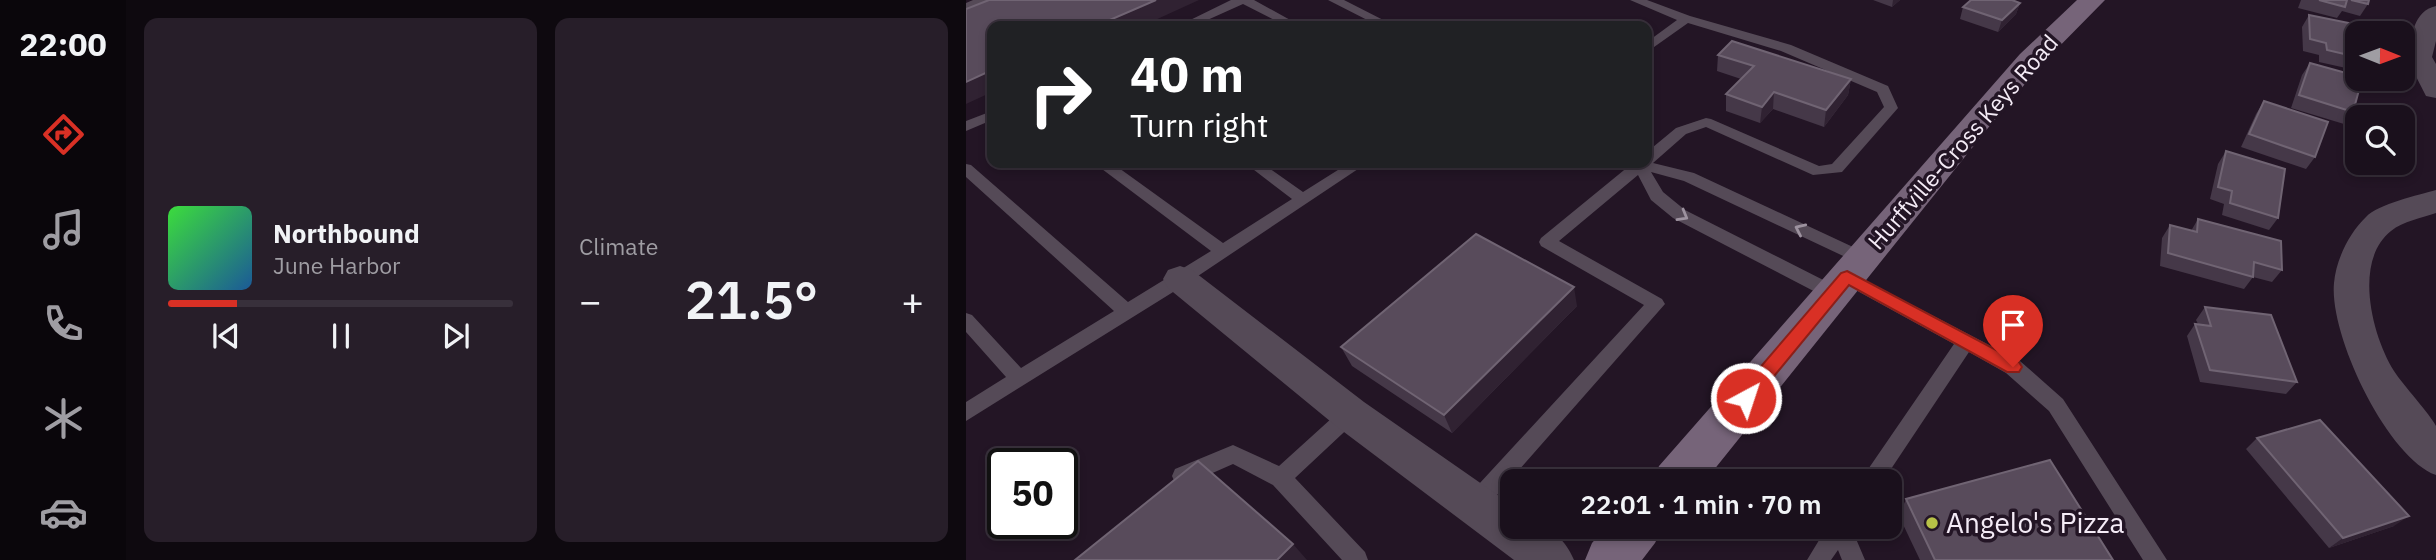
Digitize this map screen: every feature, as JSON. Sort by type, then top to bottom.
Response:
[{"type":"main road","name":"Hurffville-Cross Keys Road","points":[[1686,469],[2029,60],[2092,0]]},
{"type":"main road","points":[[1611,560],[1628,539]]},
{"type":"street","points":[[2436,13],[2429,19],[2419,57],[2436,90]]},
{"type":"street","points":[[2436,201],[2379,222],[2361,247],[2352,280],[2355,326],[2377,380],[2416,434],[2436,456]]},
{"type":"street","points":[[1180,279],[1350,414],[1551,560]]},
{"type":"lane","points":[[966,7],[984,0]]},
{"type":"lane","points":[[1195,21],[1243,0],[1285,21]]},
{"type":"lane","points":[[1334,0],[1378,21]]},
{"type":"lane","points":[[1636,0],[1686,19],[1786,48],[1883,89],[1891,108],[1838,168],[1818,171],[1706,122],[1681,131],[1652,154]]},
{"type":"lane","points":[[1652,44],[1686,19]]},
{"type":"lane","points":[[966,127],[987,117]]},
{"type":"lane","points":[[1652,166],[1689,177],[1847,276],[2013,367],[2056,405],[2156,560]]},
{"type":"lane","points":[[1109,168],[1223,251]]},
{"type":"lane","points":[[1259,168],[1303,199]]},
{"type":"lane","points":[[966,412],[1128,312],[1351,168]]},
{"type":"lane","points":[[1475,504],[1656,304],[1547,242],[1635,168]]},
{"type":"lane","points":[[1643,168],[1657,196],[1679,214],[1847,276]]},
{"type":"lane","points":[[966,169],[1128,312]]},
{"type":"lane","points":[[966,320],[1019,379]]},
{"type":"lane","points":[[1879,469],[1965,342]]},
{"type":"lane","points":[[1281,478],[1350,414]]},
{"type":"lane","points":[[1166,490],[1188,472],[1233,454],[1281,478],[1357,560]]},
{"type":"lane","points":[[1818,560],[1831,539]]},
{"type":"lane","points":[[1844,539],[1854,560]]},
{"type":"building","points":[[989,0],[1156,0],[1108,21],[987,21],[987,72],[966,82],[966,9]]},
{"type":"building","points":[[1971,0],[2012,0],[2020,3],[2002,20],[1963,7]]},
{"type":"building","points":[[2319,0],[2347,0],[2345,7]]},
{"type":"building","points":[[2351,0],[2369,0],[2368,4]]},
{"type":"building","points":[[2309,15],[2345,22],[2345,54],[2327,50],[2326,43],[2310,39]]},
{"type":"building","points":[[1732,41],[1851,79],[1826,110],[1774,92],[1762,107],[1726,94],[1754,66],[1718,55]]},
{"type":"building","points":[[2310,63],[2345,73],[2345,91],[2359,91],[2355,105],[2345,105],[2345,109],[2299,95]]},
{"type":"building","points":[[2264,101],[2328,122],[2315,157],[2249,134]]},
{"type":"building","points":[[2226,151],[2285,169],[2278,218],[2230,203],[2232,191],[2218,187]]},
{"type":"building","points":[[2198,219],[2281,241],[2282,270],[2254,262],[2253,277],[2168,253],[2170,225],[2197,232]]},
{"type":"building","points":[[1476,234],[1574,287],[1444,415],[1341,347]]},
{"type":"building","points":[[2205,307],[2271,315],[2297,382],[2210,370],[2195,324],[2211,326]]},
{"type":"building","points":[[2320,420],[2409,516],[2343,538],[2257,438]]},
{"type":"building","points":[[2050,460],[2113,560],[1935,560],[1906,499]]},
{"type":"building","points":[[1198,461],[1293,544],[1277,560],[1075,560]]},
{"type":"place","name":"Angelo's Pizza","points":[[1932,523]]},
{"type":"route","points":[[1746,398],[1847,277],[2013,367]]}]
